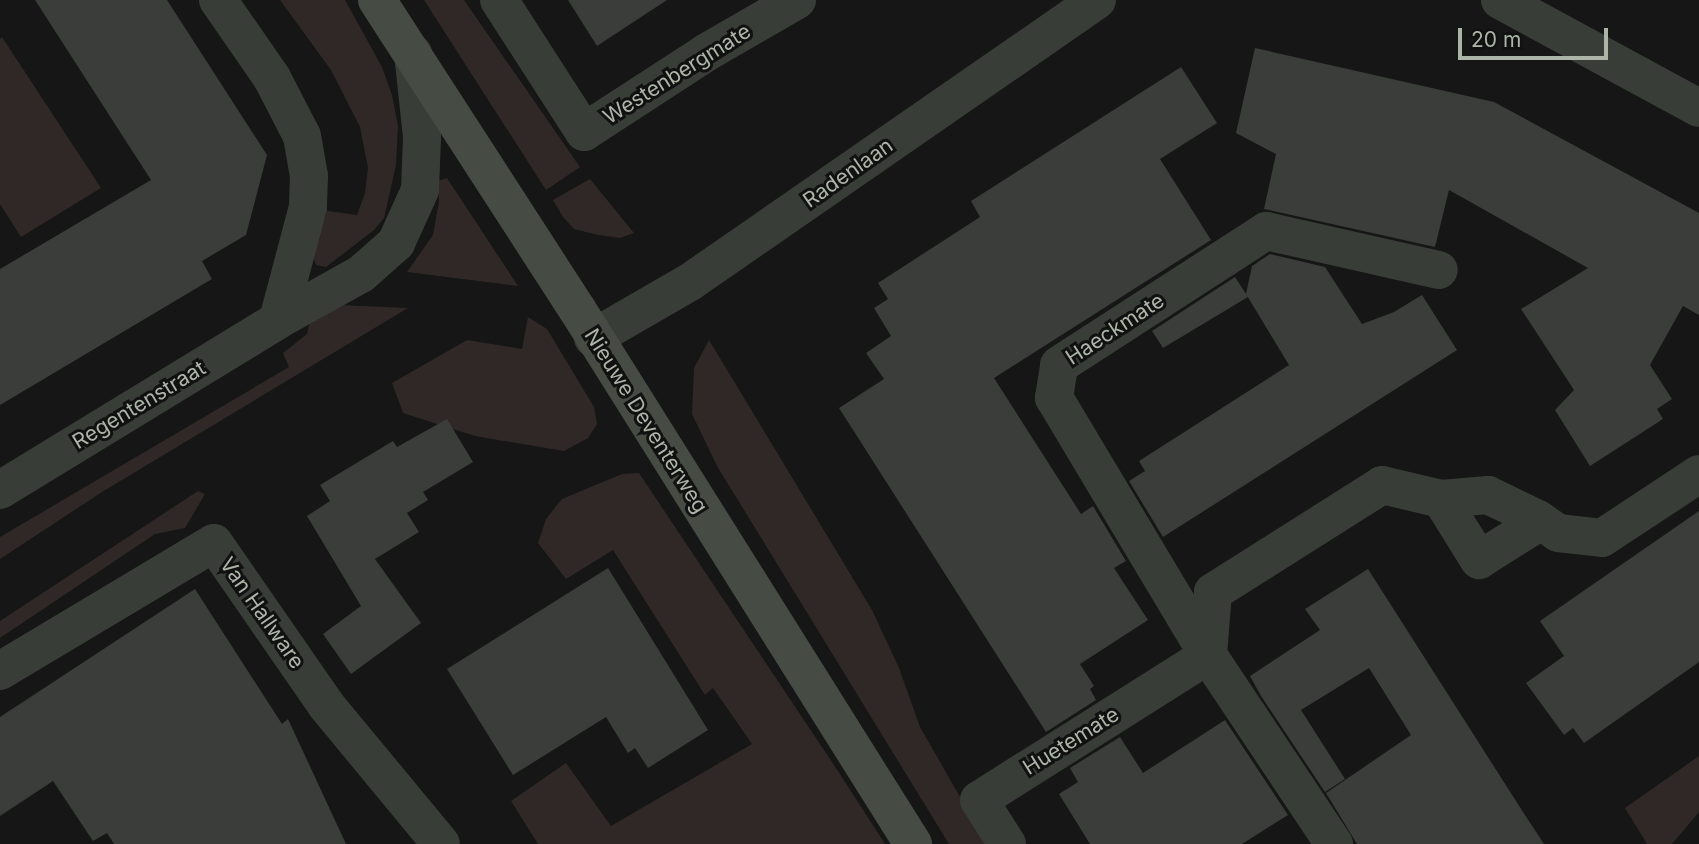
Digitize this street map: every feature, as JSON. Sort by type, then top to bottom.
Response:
[{"type":"main road","name":"Nieuwe Deventerweg","points":[[377,0],[913,844]]},
{"type":"street","points":[[218,0],[272,78],[302,136],[309,176],[308,206],[278,320]]},
{"type":"street","name":"Westenbergmate","points":[[499,0],[584,132],[707,52],[797,0]]},
{"type":"street","name":"Radenlaan","points":[[593,338],[691,282],[1097,0]]},
{"type":"street","points":[[1500,0],[1699,108]]},
{"type":"street","name":"Regentenstraat","points":[[0,490],[278,320],[361,274],[396,243],[420,190],[422,137],[412,53]]},
{"type":"street","name":"Haeckmate","points":[[1334,844],[1208,655],[1054,398],[1059,365],[1266,231],[1439,270]]},
{"type":"street","points":[[1208,655],[1213,592],[1382,485],[1441,499],[1488,495],[1541,521],[1558,533],[1602,538],[1699,474]]},
{"type":"street","points":[[1441,499],[1479,560],[1541,521]]},
{"type":"street","name":"Van Hallware","points":[[0,671],[214,543],[326,705],[440,844]]},
{"type":"street","name":"Huetemate","points":[[1007,844],[979,800],[1208,655]]},
{"type":"shaded area","points":[[280,0],[345,0],[382,67],[392,95],[398,126],[396,165],[384,218],[374,230],[326,267],[316,265],[313,255],[327,211],[357,215],[365,193],[368,168],[360,127],[331,70]]},
{"type":"shaded area","points":[[424,0],[464,0],[580,167],[546,190]]},
{"type":"shaded area","points":[[2,37],[101,188],[21,237],[0,204]]},
{"type":"shaded area","points":[[447,178],[518,286],[407,272],[433,235],[439,201],[438,181]]},
{"type":"shaded area","points":[[590,179],[634,233],[620,238],[598,235],[574,229],[563,217],[553,200]]},
{"type":"shaded area","points":[[339,305],[408,308],[102,492],[0,559],[0,537],[289,367],[283,353],[307,334],[311,316]]},
{"type":"shaded area","points":[[528,317],[547,329],[594,407],[597,424],[588,438],[564,451],[475,436],[403,413],[392,383],[467,340],[522,349]]},
{"type":"shaded area","points":[[709,340],[872,610],[899,668],[920,727],[987,844],[949,844],[717,466],[692,414],[694,368]]},
{"type":"shaded area","points":[[639,473],[885,844],[538,844],[511,801],[566,763],[611,826],[752,744],[713,688],[705,695],[613,550],[566,579],[538,543],[546,519],[562,499],[622,474]]},
{"type":"shaded area","points":[[198,491],[205,494],[185,528],[155,534],[0,638],[0,621]]},
{"type":"shaded area","points":[[1699,756],[1699,812],[1672,844],[1647,844],[1625,808]]},
{"type":"building","points":[[35,0],[167,0],[267,155],[246,235],[202,261],[212,279],[0,405],[0,269],[151,180]]},
{"type":"building","points":[[568,0],[667,0],[597,46]]},
{"type":"building","points":[[1255,48],[1494,102],[1699,213],[1699,315],[1683,306],[1650,365],[1672,399],[1657,409],[1663,419],[1590,466],[1555,410],[1574,390],[1521,309],[1588,268],[1449,190],[1435,247],[1264,209],[1276,154],[1236,133]]},
{"type":"building","points":[[1181,67],[1217,123],[1160,159],[1211,240],[994,378],[1081,514],[1093,506],[1126,561],[1114,568],[1148,620],[1080,664],[1094,686],[1090,689],[1096,700],[1046,732],[839,408],[884,379],[866,353],[891,336],[874,308],[888,299],[878,283],[980,217],[971,201]]},
{"type":"building","points":[[1270,254],[1325,267],[1362,324],[1394,312],[1422,295],[1457,350],[1163,537],[1129,481],[1145,471],[1139,461],[1289,365],[1246,294],[1252,266]]},
{"type":"building","points":[[1235,277],[1248,297],[1163,348],[1152,331]]},
{"type":"building","points":[[447,419],[473,462],[423,492],[428,500],[407,513],[419,532],[375,559],[421,623],[351,674],[323,634],[361,606],[307,516],[330,501],[320,485],[393,441],[397,447]]},
{"type":"building","points":[[1699,511],[1699,662],[1584,743],[1573,728],[1564,735],[1526,683],[1564,656],[1540,621]]},
{"type":"building","points":[[608,568],[708,730],[648,768],[635,748],[628,753],[606,717],[513,775],[447,669]]},
{"type":"building","points":[[1368,569],[1544,844],[1357,844],[1326,793],[1411,735],[1369,668],[1301,710],[1345,779],[1325,792],[1261,696],[1250,676],[1320,630],[1305,609]]},
{"type":"building","points":[[195,589],[282,724],[288,719],[346,844],[114,844],[107,833],[93,841],[53,781],[0,816],[0,717]]},
{"type":"building","points":[[1225,720],[1288,815],[1242,844],[1090,844],[1059,794],[1078,782],[1070,768],[1120,737],[1143,773]]}]
